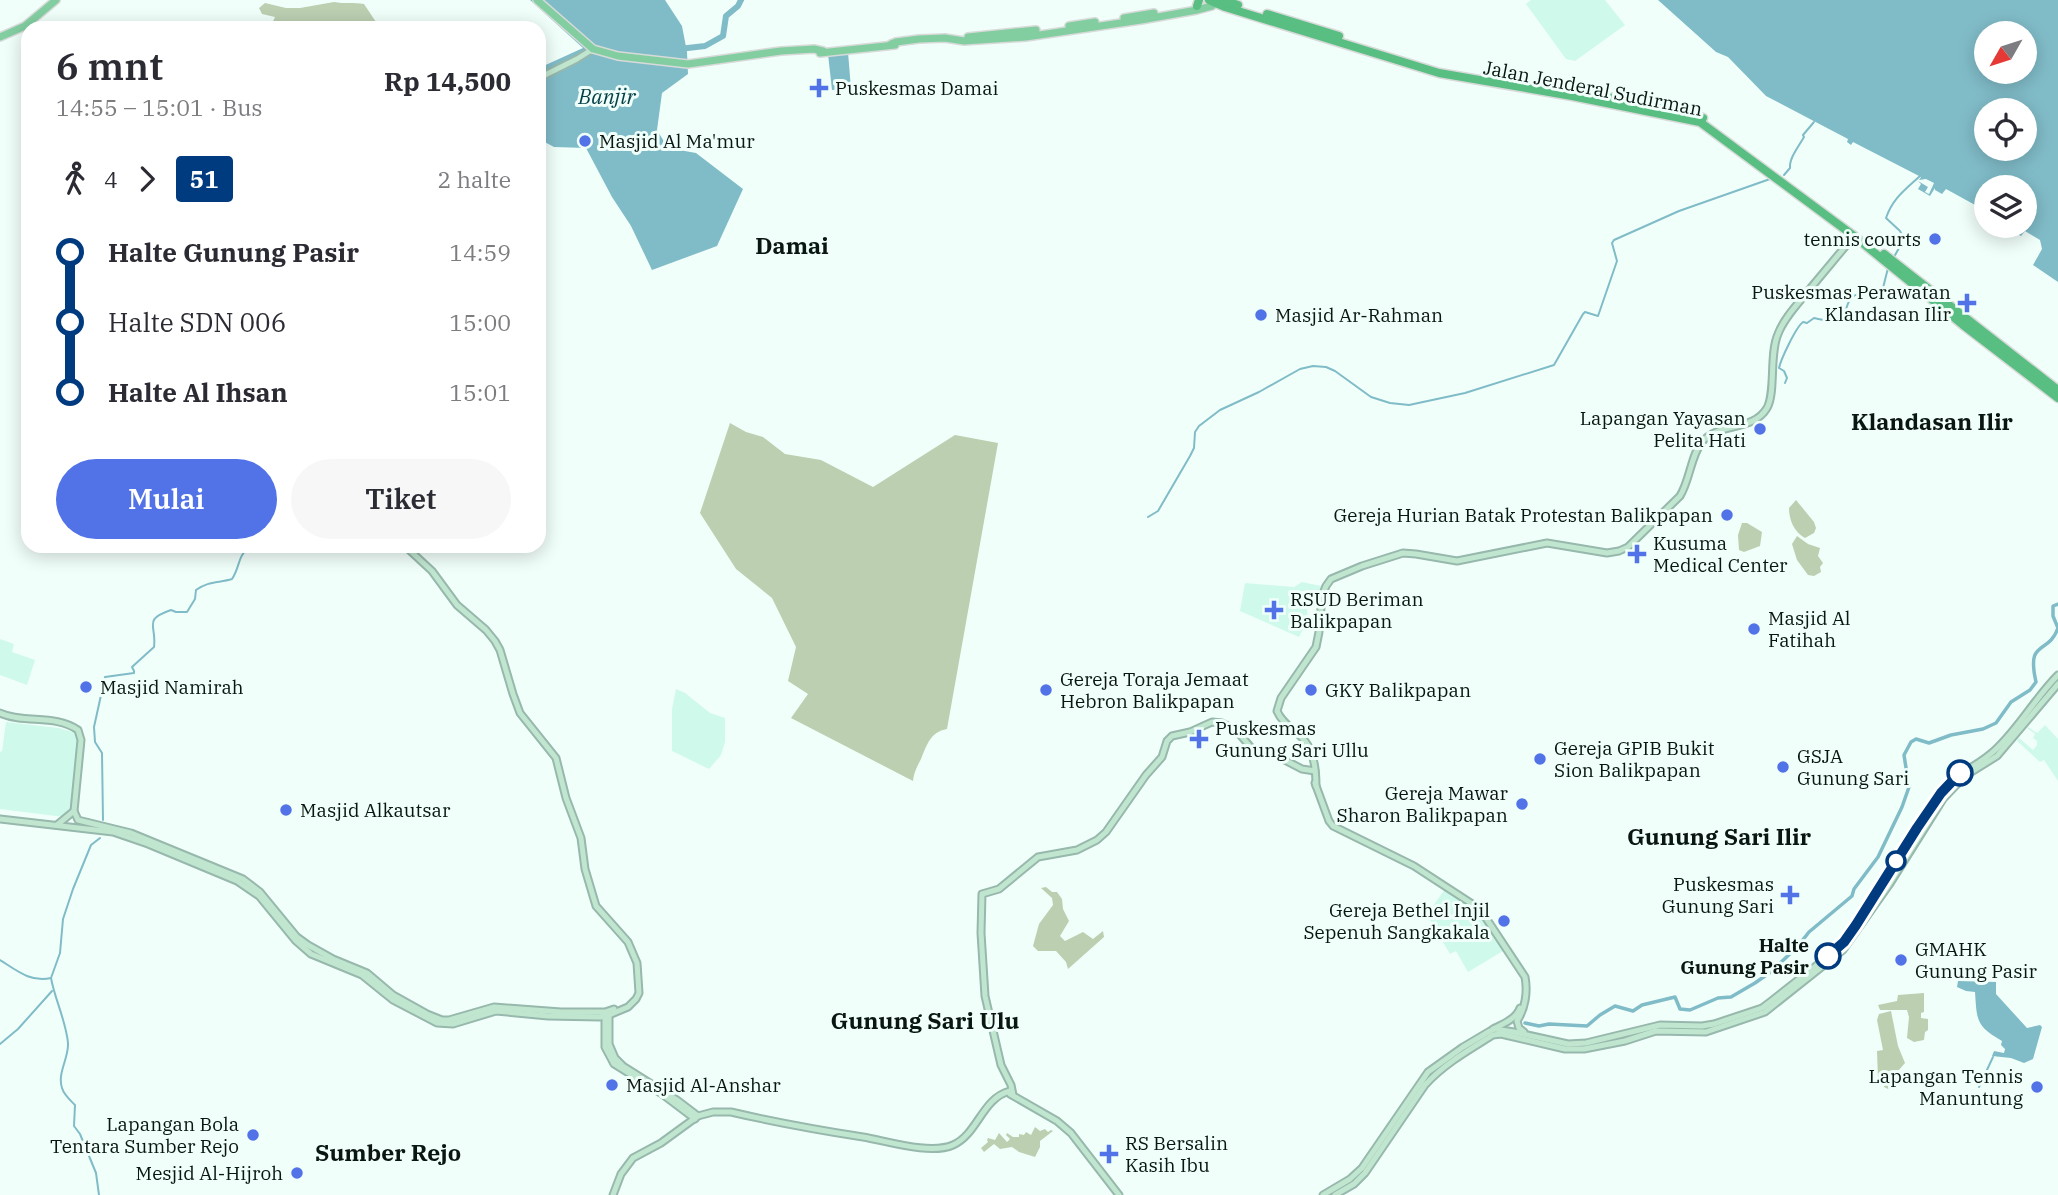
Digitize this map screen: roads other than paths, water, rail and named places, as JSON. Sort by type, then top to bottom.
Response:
[{"type":"highway","name":"Jalan Jenderal Sudirman","points":[[1214,1],[1427,67],[1675,109],[1702,117],[1855,234],[2058,398]]},
{"type":"highway","name":"Jalan Jenderal Sudirman","points":[[1892,264],[2058,390]]},
{"type":"main road","points":[[31,21],[54,0]]},
{"type":"main road","points":[[537,0],[594,48],[618,56],[646,57],[688,64],[781,51],[823,51],[1032,31],[1214,1]]},
{"type":"main road","points":[[543,0],[594,48]]},
{"type":"main road","points":[[957,39],[983,41],[1026,37],[1141,20],[1209,7],[1214,1]]},
{"type":"main road","points":[[0,35],[21,27]]},
{"type":"main road","points":[[546,75],[577,60],[594,48]]},
{"type":"main road","points":[[1335,1195],[1354,1184],[1365,1173],[1432,1076],[1517,1021],[1521,1015],[1527,986],[1521,969],[1480,909],[1414,866],[1333,826],[1329,821],[1304,740],[1281,719],[1278,711],[1278,705],[1315,647],[1322,596],[1326,586],[1331,579],[1403,553],[1457,561],[1547,543],[1607,553],[1626,549],[1680,496],[1687,486],[1701,443],[1715,433],[1755,421],[1767,409],[1778,332],[1790,313],[1855,234]]},
{"type":"main road","points":[[0,713],[16,718],[62,722],[78,730],[81,740],[74,814],[80,821],[156,843],[248,882],[308,946],[363,970],[401,1005],[441,1024],[453,1024],[496,1011],[548,1016],[605,1015],[631,1004],[639,993],[637,964],[628,942],[596,906],[585,869],[581,838],[566,798],[556,758],[520,713],[495,641],[457,605],[432,571],[413,553]]},
{"type":"main road","points":[[1490,1031],[1565,1049],[1584,1049],[1661,1024],[1714,1024],[1756,1010],[1770,1002],[1835,951],[1856,925],[1946,787],[1959,774],[1996,750],[2058,675]]},
{"type":"main road","points":[[1323,1195],[1350,1179],[1362,1168],[1428,1072],[1490,1031],[1511,1026],[1526,1034],[1568,1044],[1597,1044],[1625,1041],[1656,1031],[1706,1032],[1765,1012],[1843,950],[1860,929],[1943,799],[1959,781],[2001,752],[2058,684]]},
{"type":"main road","points":[[1012,1093],[999,1057],[985,996],[981,940],[982,894],[999,889],[1038,857],[1077,850],[1095,842],[1106,832],[1144,779],[1163,760],[1168,743],[1179,735],[1212,722],[1222,723],[1237,731],[1253,750],[1277,756],[1298,767],[1313,769]]},
{"type":"main road","points":[[56,826],[74,814]]},
{"type":"main road","points":[[0,819],[56,826],[100,827]]},
{"type":"main road","points":[[115,831],[251,889],[306,951],[362,975],[380,986]]},
{"type":"main road","points":[[1511,1026],[1526,993]]},
{"type":"main road","points":[[605,1015],[606,1047],[614,1064],[696,1118]]},
{"type":"main road","points":[[1517,1021],[1519,1028],[1526,1034]]},
{"type":"main road","points":[[1511,1026],[1519,1038]]},
{"type":"main road","points":[[684,1108],[731,1112],[903,1145],[934,1148],[951,1146],[961,1140],[996,1098],[1002,1093],[1012,1093],[1071,1133],[1121,1195]]},
{"type":"main road","points":[[684,1108],[685,1126]]},
{"type":"main road","points":[[612,1195],[621,1174],[633,1158],[662,1143],[696,1118],[713,1112]]},
{"type":"water","name":"Banjir","points":[[530,0],[665,0],[682,26],[688,74],[662,93],[657,130],[668,148],[696,153],[743,189],[717,246],[652,270],[631,226],[586,148],[554,147],[546,143],[546,65],[583,48]]},
{"type":"water","points":[[1658,0],[2058,0],[2058,282],[2033,265],[2042,249],[2040,240],[2037,238],[2037,175],[1974,175],[1974,204],[1946,189],[1942,194],[1935,188],[1930,196],[1918,189],[1921,184],[1918,181],[1928,187],[1925,192],[1929,194],[1934,183],[1926,179],[1919,180],[1921,177],[1853,142],[1851,145],[1847,142],[1848,139],[1766,96],[1728,57],[1716,52]]},
{"type":"water","points":[[848,52],[851,89],[832,90],[828,54]]},
{"type":"water","points":[[1958,981],[1996,982],[1996,994],[2027,1028],[2040,1025],[2042,1027],[2033,1059],[2024,1063],[2011,1058],[1992,1056],[1994,1051],[2004,1053],[2002,1041],[1987,1031],[1980,1022],[1975,992],[1957,987]]},
{"type":"waterway","points":[[679,49],[705,46],[723,36],[726,16],[741,0]]},
{"type":"waterway","points":[[1784,175],[1790,168],[1803,135],[1814,122]]},
{"type":"waterway","points":[[1894,257],[1904,239],[1900,231],[1886,218],[1904,190],[1920,176]]},
{"type":"waterway","points":[[1148,517],[1158,511],[1190,456],[1194,448],[1195,432],[1199,426],[1220,410],[1300,369],[1326,367],[1371,397],[1409,405],[1465,393],[1554,365],[1583,314],[1585,312],[1598,316],[1617,261],[1612,243],[1614,240],[1679,211],[1770,179]]},
{"type":"waterway","points":[[1785,383],[1787,378],[1779,368],[1800,325],[1814,318],[1830,320],[1845,315],[1854,296],[1883,288],[1888,268]]},
{"type":"waterway","points":[[103,820],[102,753],[95,742],[94,727],[105,677],[134,673],[132,667],[154,647],[154,620],[171,610],[187,612],[195,599],[196,590],[200,587],[232,579],[244,553]]},
{"type":"waterway","points":[[1525,1023],[1539,1026],[1587,1026],[1615,1006],[1633,1011],[1642,1005],[1675,997],[1680,1009],[1690,1010],[1718,998],[1731,997],[1772,971],[1809,932],[1852,896],[1854,889],[1878,857],[1909,787],[1904,755],[1911,742],[1916,739],[1929,743],[1996,723],[2011,702],[2030,690],[2036,682],[2034,659],[2039,649],[2054,637],[2058,628],[2053,616],[2053,606],[2058,604]]},
{"type":"waterway","points":[[0,960],[30,977],[51,978],[60,953],[63,919],[73,889],[91,845],[100,838]]},
{"type":"waterway","points":[[51,978],[68,1043],[61,1077],[62,1088],[75,1105],[74,1126],[96,1173],[99,1195]]},
{"type":"waterway","points":[[0,1044],[18,1029],[52,991]]},
{"type":"waterway","points":[[1979,1087],[1993,1057]]},
{"type":"place","name":"Puskesmas Damai","points":[[819,88]]},
{"type":"place","name":"Masjid Al Ma'mur","points":[[585,141]]},
{"type":"place","name":"tennis courts","points":[[1935,239]]},
{"type":"place","name":"Puskesmas Perawatan Klandasan Ilir","points":[[1967,303]]},
{"type":"place","name":"Masjid Ar-Rahman","points":[[1261,315]]},
{"type":"place","name":"Lapangan Yayasan Pelita Hati","points":[[1760,429]]},
{"type":"place","name":"Gereja Hurian Batak Protestan Balikpapan","points":[[1727,515]]},
{"type":"place","name":"Kusuma Medical Center","points":[[1637,554]]},
{"type":"place","name":"RSUD Beriman Balikpapan","points":[[1274,610]]},
{"type":"place","name":"Masjid Al Fatihah","points":[[1754,629]]},
{"type":"place","name":"Masjid Namirah","points":[[86,687]]},
{"type":"place","name":"Gereja Toraja Jemaat Hebron Balikpapan","points":[[1046,690]]},
{"type":"place","name":"GKY Balikpapan","points":[[1311,690]]},
{"type":"place","name":"Puskesmas Gunung Sari Ullu","points":[[1199,739]]},
{"type":"place","name":"Gereja GPIB Bukit Sion Balikpapan","points":[[1540,759]]},
{"type":"place","name":"GSJA Gunung Sari","points":[[1783,767]]},
{"type":"place","name":"Gereja Mawar Sharon Balikpapan","points":[[1522,804]]},
{"type":"place","name":"Masjid Alkautsar","points":[[286,810]]},
{"type":"place","name":"Puskesmas Gunung Sari","points":[[1790,895]]},
{"type":"place","name":"Gereja Bethel Injil Sepenuh Sangkakala","points":[[1504,921]]},
{"type":"place","name":"Halte Gunung Pasir","points":[[1828,956]]},
{"type":"place","name":"GMAHK Gunung Pasir","points":[[1901,960]]},
{"type":"place","name":"Masjid Al-Anshar","points":[[612,1085]]},
{"type":"place","name":"Lapangan Tennis Manuntung","points":[[2037,1087]]},
{"type":"place","name":"Lapangan Bola Tentara Sumber Rejo","points":[[253,1135]]},
{"type":"place","name":"RS Bersalin Kasih Ibu","points":[[1109,1154]]},
{"type":"place","name":"Mesjid Al-Hijroh","points":[[297,1173]]},
{"type":"district","name":"Damai","points":[[792,246]]},
{"type":"district","name":"Klandasan Ilir","points":[[1932,422]]},
{"type":"district","name":"Gunung Sari Ilir","points":[[1719,837]]},
{"type":"district","name":"Gunung Sari Ulu","points":[[925,1021]]},
{"type":"district","name":"Sumber Rejo","points":[[388,1153]]}]
